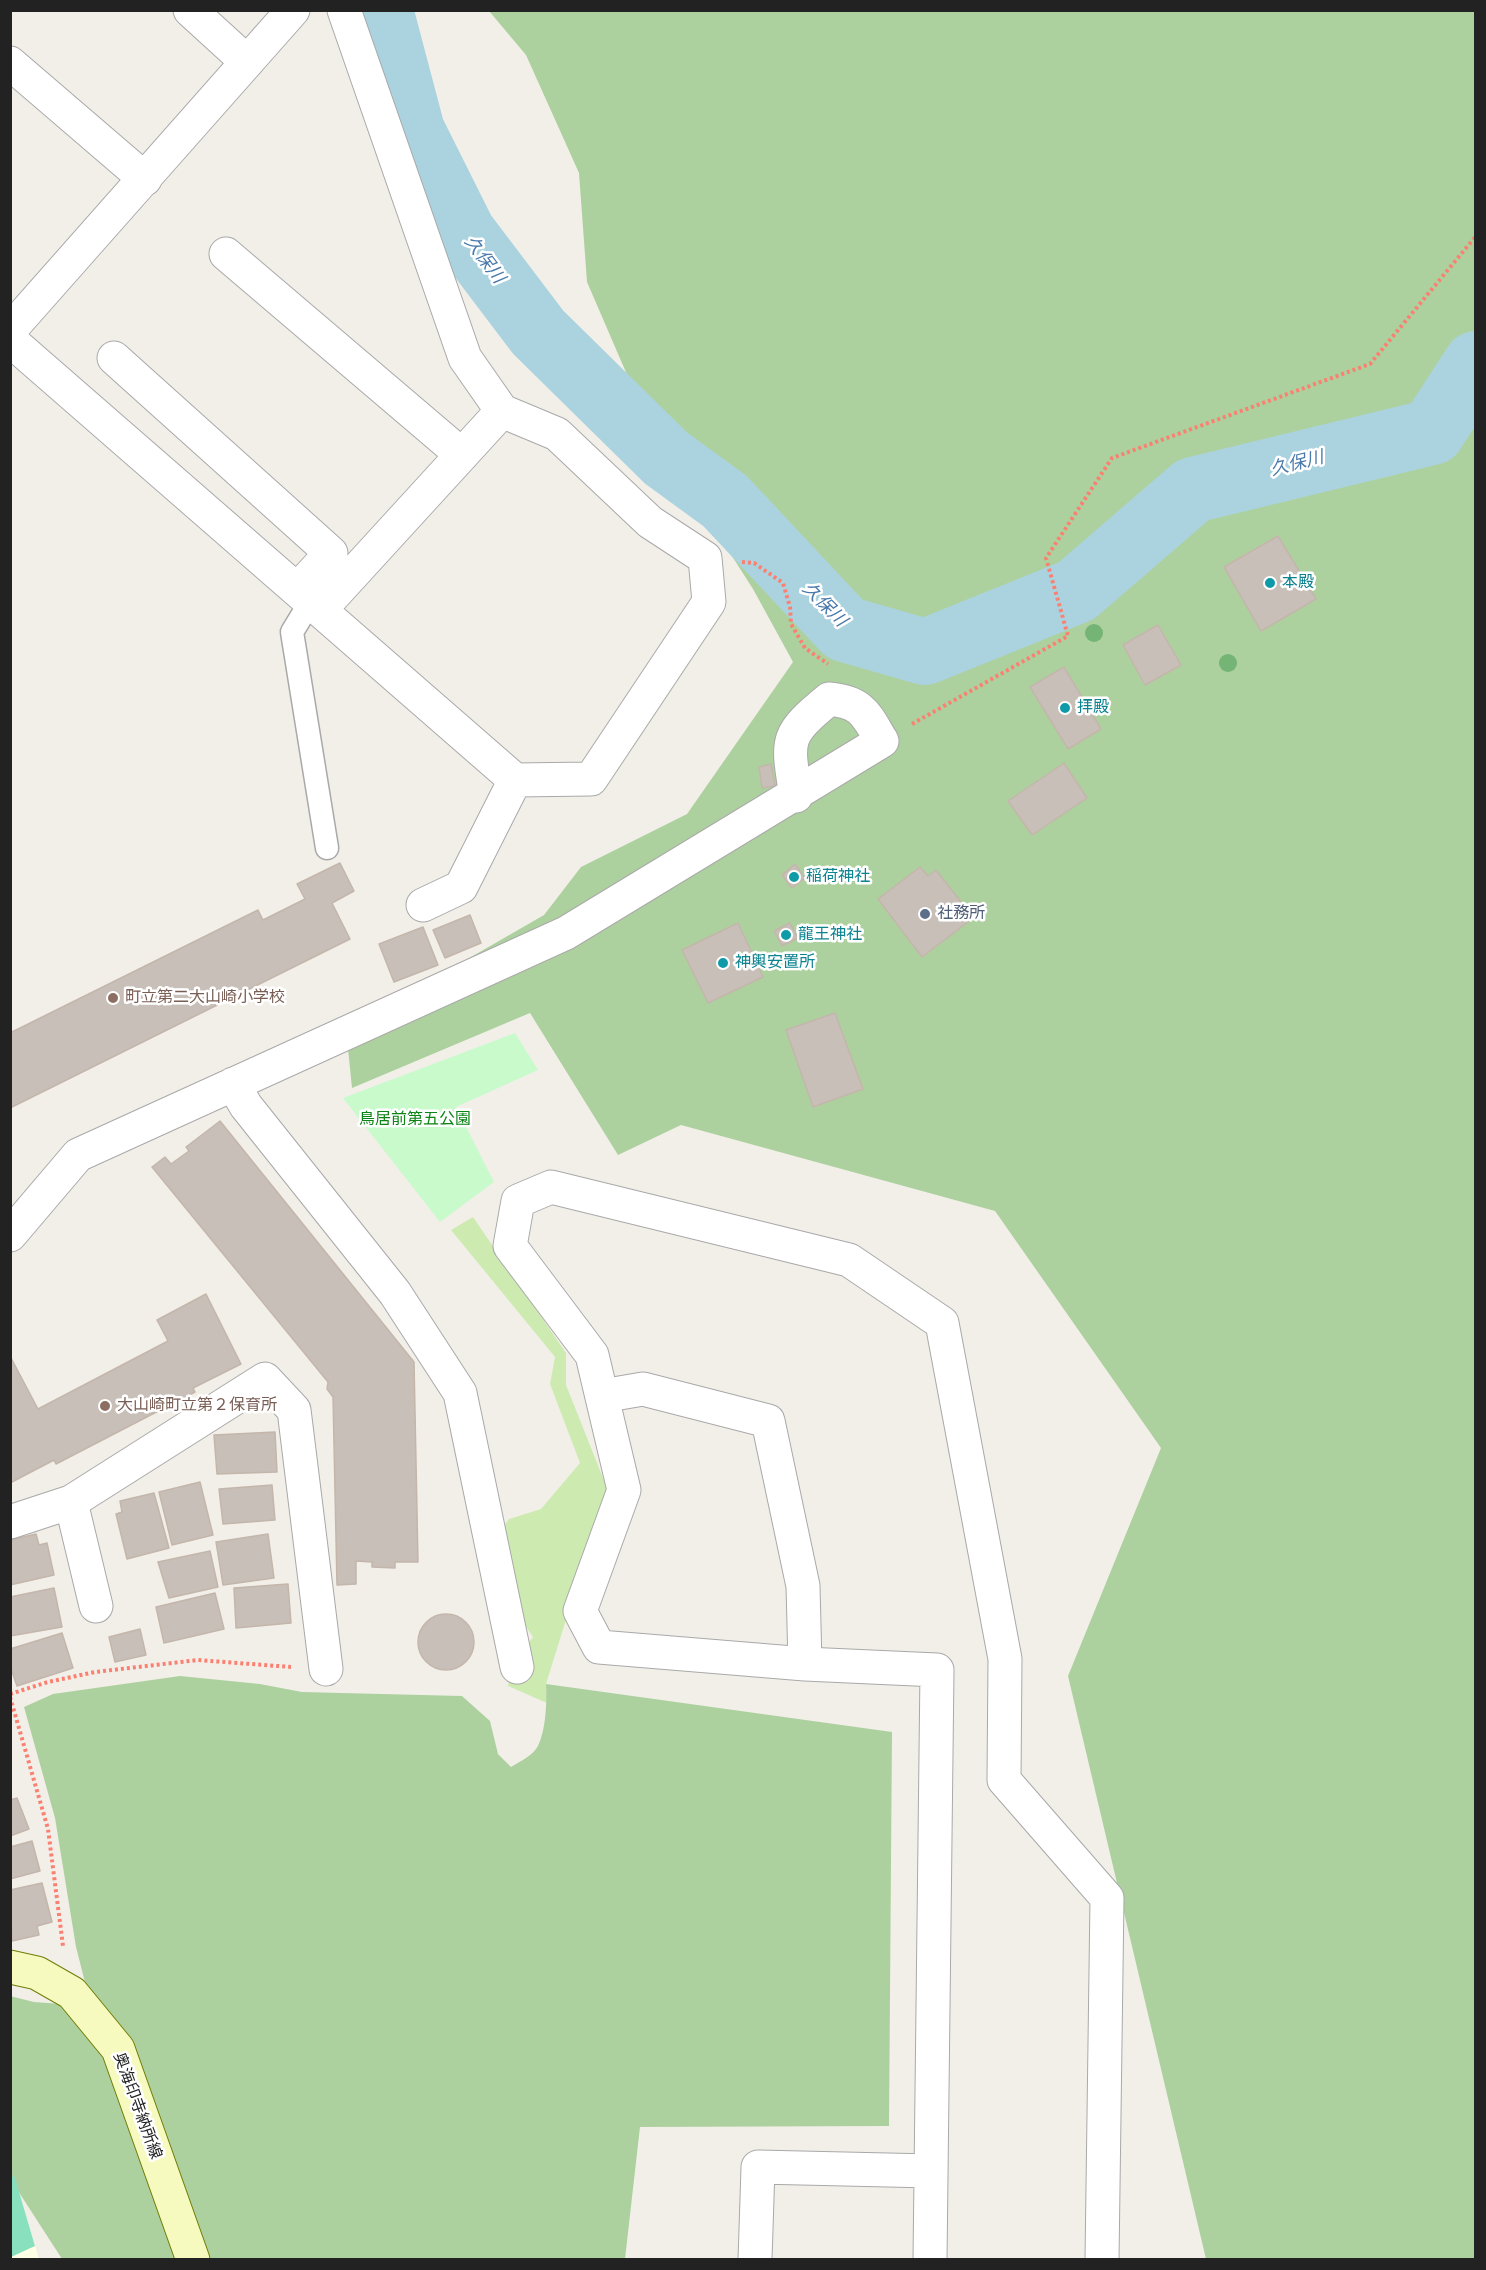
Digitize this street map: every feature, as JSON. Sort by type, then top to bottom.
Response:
[{"type":"main road","name":"奥海印寺納所線","points":[[10,1967],[37,1972],[72,1994],[118,2049],[193,2259]]},
{"type":"street","points":[[190,10],[248,62]]},
{"type":"street","points":[[10,330],[292,10]]},
{"type":"street","points":[[10,340],[515,780],[591,779],[709,602],[705,558],[650,522],[556,434],[502,411],[465,358],[344,10]]},
{"type":"street","points":[[10,63],[145,179]]},
{"type":"street","points":[[226,254],[462,455]]},
{"type":"street","points":[[114,358],[331,553],[309,600]]},
{"type":"street","points":[[309,600],[462,455],[502,411]]},
{"type":"street","points":[[10,1235],[78,1155],[566,933],[796,796],[882,741],[861,707],[846,700],[830,699],[800,723],[792,738],[789,754],[796,796]]},
{"type":"street","points":[[423,905],[461,887],[515,780]]},
{"type":"street","points":[[233,1084],[246,1106],[395,1293],[460,1393],[517,1667]]},
{"type":"street","points":[[930,2259],[937,1670],[805,1664],[599,1647],[580,1611],[624,1490],[592,1355],[510,1246],[518,1201],[551,1187],[849,1260],[942,1323],[1005,1659],[1004,1779],[1107,1898],[1102,2259]]},
{"type":"street","points":[[10,1522],[71,1502],[265,1379],[294,1410],[326,1669]]},
{"type":"street","points":[[602,1396],[643,1389],[768,1421],[803,1586],[805,1664]]},
{"type":"street","points":[[71,1502],[96,1606]]},
{"type":"street","points":[[754,2259],[758,2167],[931,2171]]},
{"type":"lane","points":[[309,600],[292,632],[327,848]]},
{"type":"path","points":[[882,741],[1068,636],[1046,558],[1112,458],[1370,364],[1476,236]]},
{"type":"path","points":[[705,558],[754,563],[783,583],[790,607],[791,624],[805,648],[833,667],[861,707]]},
{"type":"path","points":[[72,1994],[48,1829],[10,1696],[48,1682],[95,1672],[198,1660],[326,1669]]},
{"type":"shaded area","points":[[10,2174],[15,2178],[39,2259],[11,2259]]},
{"type":"green space","points":[[489,11],[1475,11],[1475,2259],[1206,2259],[1068,1676],[1161,1448],[995,1211],[681,1125],[618,1155],[530,1013],[352,1088],[346,1029],[544,915],[581,867],[687,814],[793,662],[753,589],[650,428],[587,282],[579,173],[526,55]]},
{"type":"green space","name":"鳥居前第五公園","points":[[515,1033],[538,1070],[456,1107],[494,1182],[440,1222],[343,1098]]},
{"type":"green space","points":[[473,1217],[566,1353],[566,1385],[607,1488],[546,1684],[547,1703],[508,1686],[514,1663],[533,1637],[515,1610],[498,1534],[509,1519],[541,1509],[580,1463],[550,1384],[555,1357],[451,1230]]},
{"type":"green space","points":[[180,1676],[260,1684],[302,1692],[462,1696],[490,1721],[498,1754],[511,1767],[536,1750],[541,1739],[546,1707],[546,1684],[892,1732],[889,2126],[640,2127],[625,2259],[62,2259],[11,2180],[10,1996],[34,2002],[91,2006],[76,1947],[55,1818],[24,1707],[53,1694]]},
{"type":"green space","points":[[11,2174],[15,2178],[35,2246],[11,2257]]},
{"type":"building","name":"本殿","points":[[1278,536],[1316,599],[1261,631],[1224,567]]},
{"type":"building","name":"拝殿","points":[[1158,625],[1181,665],[1145,685],[1123,645]]},
{"type":"building","name":"拝殿","points":[[1064,667],[1101,729],[1068,749],[1030,687]]},
{"type":"building","points":[[1064,763],[1087,798],[1032,835],[1008,801]]},
{"type":"building","points":[[771,764],[775,786],[762,788],[759,767]]},
{"type":"building","points":[[340,863],[354,891],[332,903],[350,939],[10,1108],[10,1033],[258,910],[263,920],[305,899],[297,884]]},
{"type":"building","name":"稲荷神社","points":[[795,864],[805,878],[792,888],[782,875]]},
{"type":"building","name":"社務所","points":[[920,867],[928,876],[936,870],[961,902],[955,906],[968,922],[922,957],[878,899]]},
{"type":"building","points":[[470,915],[481,943],[445,958],[433,930]]},
{"type":"building","name":"神輿安置所","points":[[738,923],[763,977],[708,1003],[682,950]]},
{"type":"building","name":"龍王神社","points":[[790,923],[798,938],[782,946],[774,931]]},
{"type":"building","points":[[423,927],[438,965],[394,982],[379,944]]},
{"type":"building","points":[[835,1013],[863,1089],[813,1107],[786,1030]]},
{"type":"building","points":[[220,1121],[414,1362],[418,1562],[395,1562],[395,1568],[372,1567],[372,1562],[356,1561],[356,1584],[337,1585],[333,1397],[327,1389],[328,1382],[152,1167],[165,1157],[171,1164],[189,1151],[186,1147]]},
{"type":"building","points":[[206,1294],[241,1364],[193,1388],[195,1392],[56,1464],[54,1460],[10,1483],[10,1356],[38,1409],[168,1341],[157,1320]]},
{"type":"building","points":[[275,1432],[277,1472],[217,1474],[214,1435]]},
{"type":"building","points":[[200,1482],[213,1535],[172,1545],[159,1492]]},
{"type":"building","points":[[272,1485],[275,1520],[223,1524],[219,1489]]},
{"type":"building","points":[[154,1493],[169,1548],[127,1559],[116,1514],[122,1512],[120,1501]]},
{"type":"building","points":[[36,1534],[39,1545],[47,1543],[54,1575],[10,1585],[10,1540]]},
{"type":"building","points":[[268,1534],[274,1578],[223,1585],[216,1542]]},
{"type":"building","points":[[210,1551],[218,1587],[169,1598],[158,1562]]},
{"type":"building","points":[[288,1584],[291,1623],[236,1628],[234,1588]]},
{"type":"building","points":[[54,1588],[62,1627],[10,1636],[10,1597]]},
{"type":"building","points":[[215,1593],[224,1629],[164,1643],[156,1607]]},
{"type":"building","points":[[440,1614],[452,1614],[462,1618],[470,1626],[474,1642],[470,1658],[462,1666],[452,1670],[440,1670],[430,1666],[422,1658],[418,1648],[418,1636],[422,1626],[430,1618]]},
{"type":"building","points":[[140,1629],[146,1655],[115,1662],[109,1637]]},
{"type":"building","points":[[62,1633],[73,1668],[17,1686],[10,1666],[10,1649]]},
{"type":"building","points":[[17,1798],[29,1829],[10,1836],[10,1800]]},
{"type":"building","points":[[32,1841],[40,1871],[10,1879],[10,1847]]},
{"type":"building","points":[[42,1883],[52,1922],[37,1926],[39,1935],[12,1941],[10,1890]]},
{"type":"waterway","name":"久保川","points":[[380,10],[412,131],[463,233],[538,332],[666,458],[725,501],[845,629],[925,652],[1076,591],[1193,490],[1432,432],[1476,364]]},
{"type":"place","name":"本殿","points":[[1270,583]]},
{"type":"place","name":"拝殿","points":[[1065,708]]},
{"type":"place","name":"稲荷神社","points":[[794,877]]},
{"type":"place","name":"社務所","points":[[925,914]]},
{"type":"place","name":"龍王神社","points":[[786,935]]},
{"type":"place","name":"神輿安置所","points":[[723,963]]},
{"type":"place","name":"町立第二大山崎小学校","points":[[113,998]]},
{"type":"place","name":"大山崎町立第２保育所","points":[[105,1406]]}]
